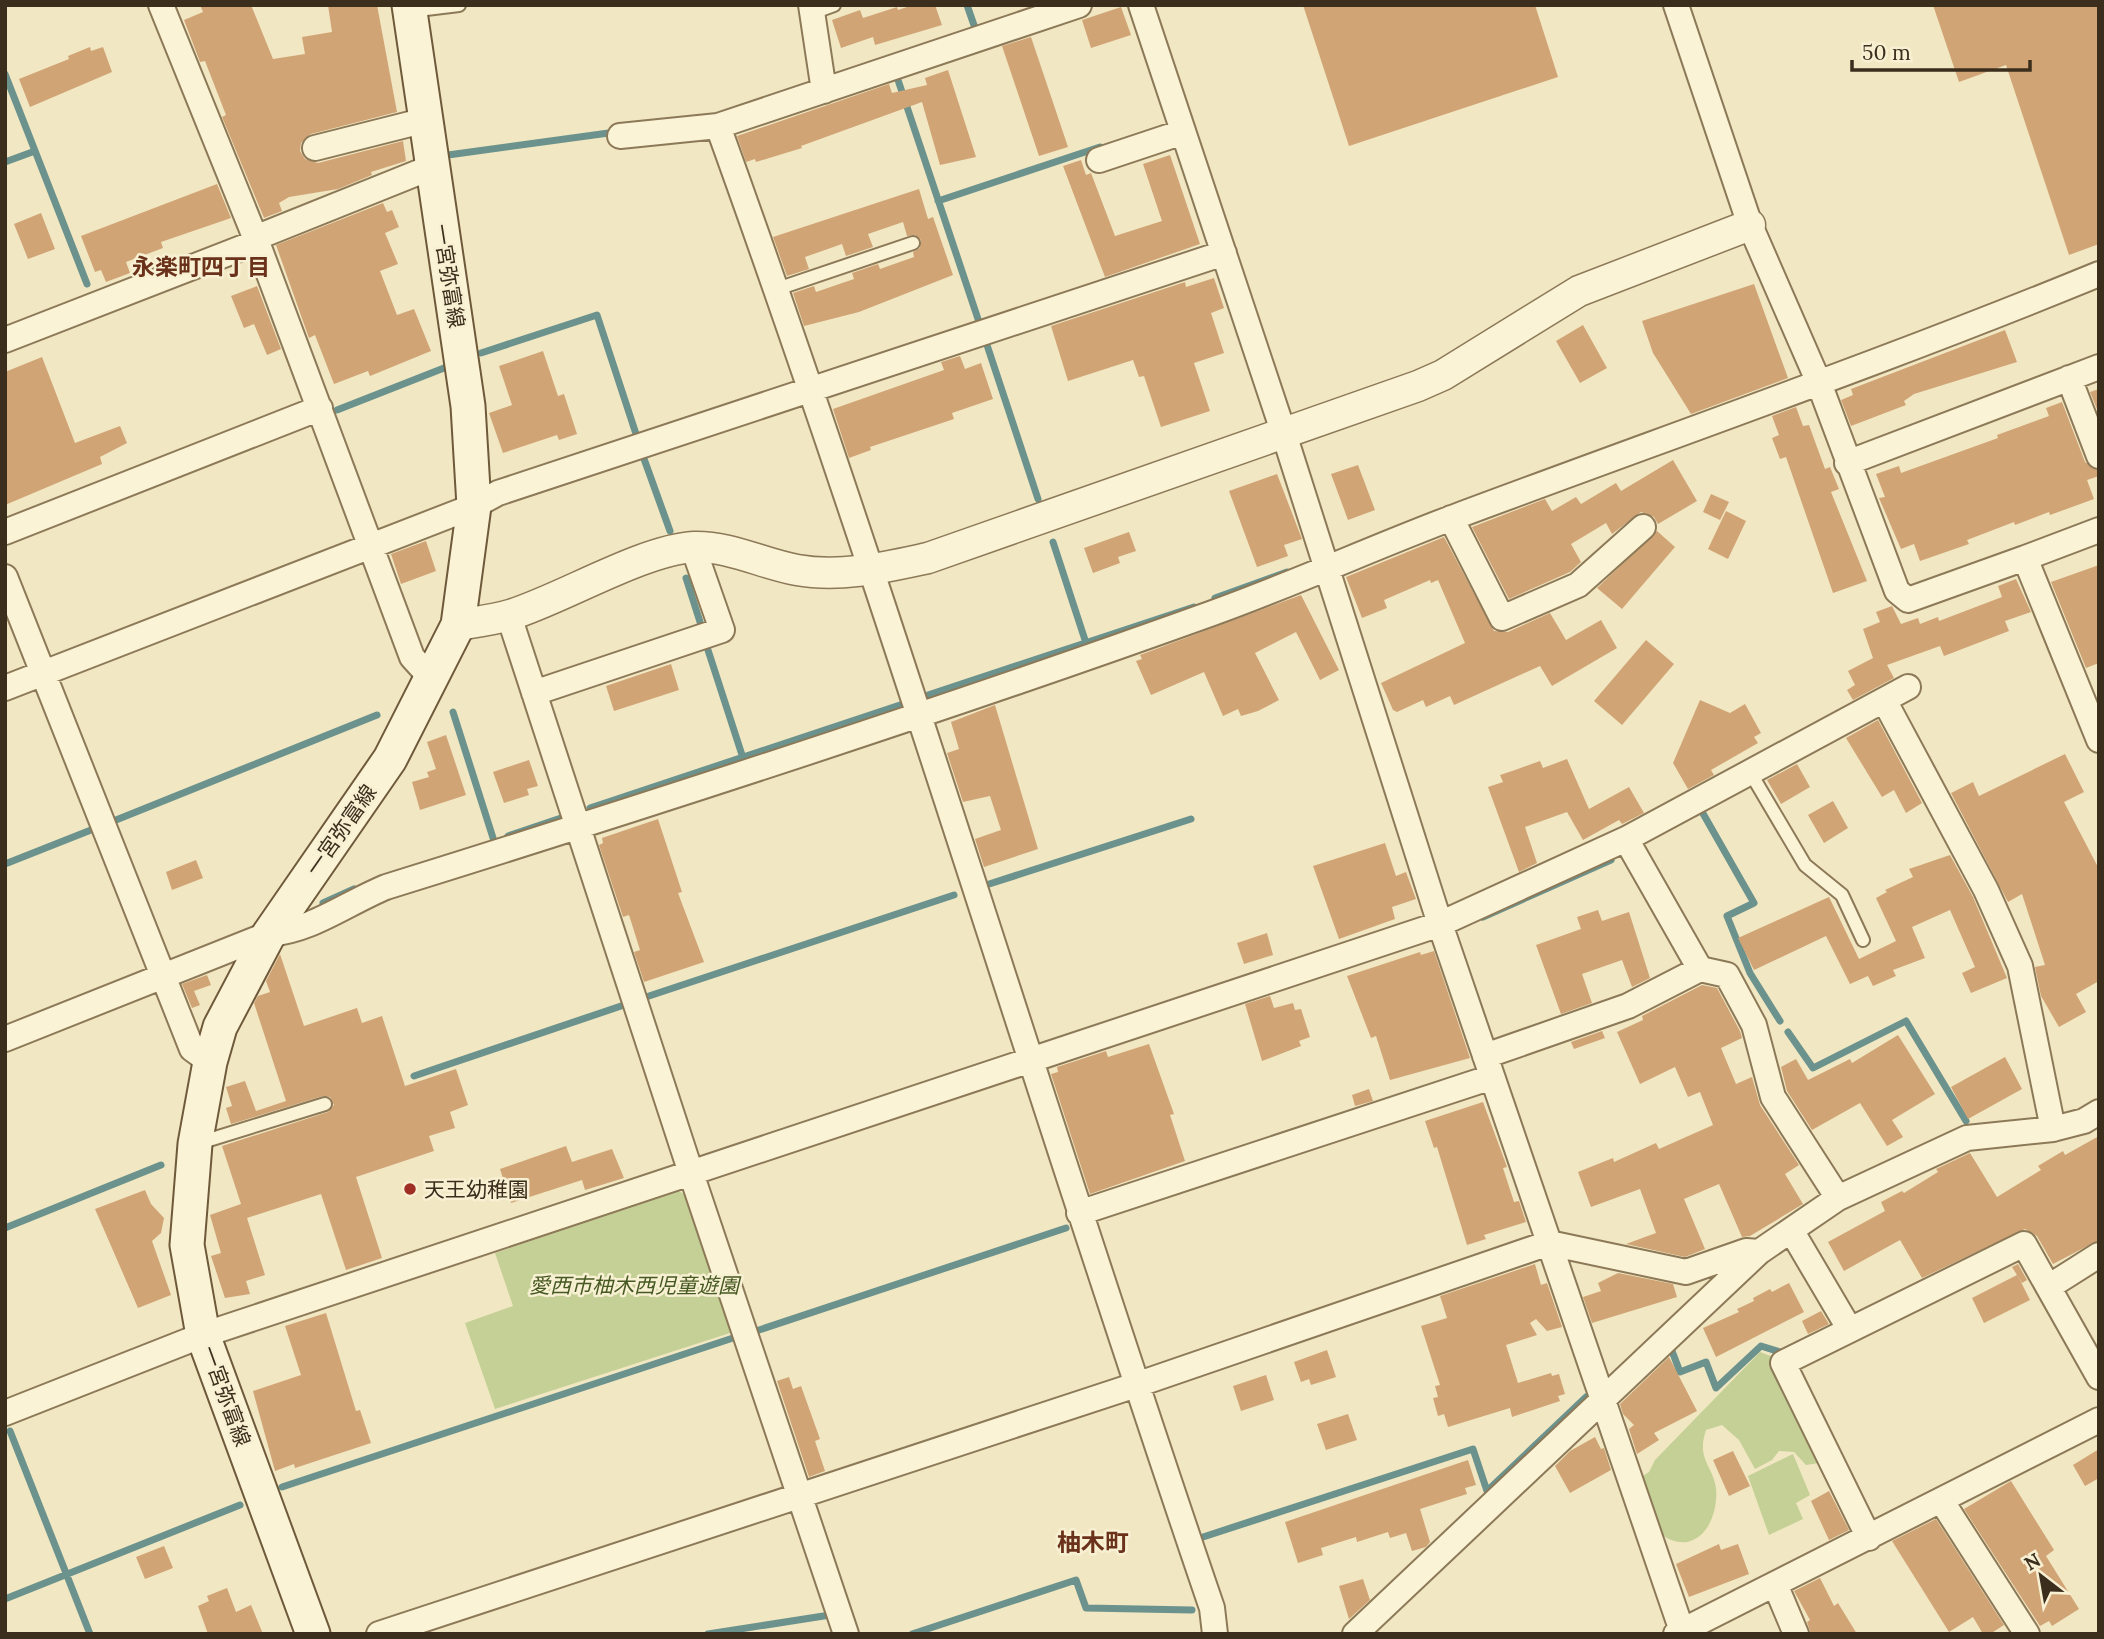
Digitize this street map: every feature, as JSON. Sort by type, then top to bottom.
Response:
[{"type":"main road","name":"一宮弥富線","points":[[313,1634],[203,1335],[187,1245],[195,1144],[210,1062],[220,1027],[269,934],[390,759],[458,625],[474,506],[468,406],[410,8]]},
{"type":"street","points":[[162,5],[256,240],[372,543],[412,657],[431,678]]},
{"type":"street","points":[[620,136],[718,126],[1079,5]]},
{"type":"street","points":[[1141,5],[1284,434],[1440,924],[1681,1633],[1941,1500],[2097,1424]]},
{"type":"street","points":[[1676,5],[1750,225],[1819,383],[1897,591],[1908,600],[2099,530]]},
{"type":"street","points":[[819,8],[824,91]]},
{"type":"street","points":[[316,148],[426,120]]},
{"type":"street","points":[[718,126],[777,289],[872,570],[1079,1213],[1212,1608],[1215,1634]]},
{"type":"street","points":[[1100,160],[1183,132]]},
{"type":"street","points":[[5,340],[432,167]]},
{"type":"street","points":[[458,625],[509,616],[649,559],[693,547],[729,551],[798,570],[872,570],[928,558],[1284,434],[1443,375],[1579,291],[1750,225]]},
{"type":"street","points":[[5,688],[372,543],[474,506],[498,492],[811,392],[1224,253]]},
{"type":"street","points":[[5,1039],[269,934],[292,932],[386,887],[918,715],[1326,571],[1451,519],[1819,383],[2099,274]]},
{"type":"street","points":[[1847,463],[2099,367]]},
{"type":"street","points":[[2069,378],[2099,456]]},
{"type":"street","points":[[5,532],[320,408]]},
{"type":"street","points":[[1451,519],[1502,618],[1578,585],[1643,527]]},
{"type":"street","points":[[534,693],[722,630],[693,547]]},
{"type":"street","points":[[2025,558],[2089,689],[2099,740]]},
{"type":"street","points":[[5,577],[192,1049],[210,1062]]},
{"type":"street","points":[[509,616],[691,1173],[846,1634]]},
{"type":"street","points":[[5,1413],[203,1335],[1440,924],[1626,839],[1908,687]]},
{"type":"street","points":[[1884,701],[1986,890],[2020,966],[2053,1129]]},
{"type":"street","points":[[1626,839],[1700,969]]},
{"type":"street","points":[[1079,1213],[1489,1066],[1628,1006],[1700,969],[1727,975],[1754,1025],[1773,1097],[1838,1199]]},
{"type":"street","points":[[1355,1634],[1759,1252],[1838,1199],[1967,1138],[2053,1129],[2084,1121],[2099,1112]]},
{"type":"street","points":[[1791,1230],[1850,1331]]},
{"type":"street","points":[[379,1634],[1136,1385],[1549,1243],[1686,1272],[1746,1251],[1759,1252]]},
{"type":"street","points":[[1869,1538],[1783,1363],[2024,1244],[2099,1377]]},
{"type":"street","points":[[2050,1286],[2099,1255]]},
{"type":"street","points":[[1941,1500],[2027,1634]]},
{"type":"street","points":[[1775,1584],[1796,1634]]},
{"type":"lane","points":[[410,8],[459,5]]},
{"type":"lane","points":[[777,289],[913,243]]},
{"type":"lane","points":[[1750,772],[1805,865],[1842,895],[1863,940]]},
{"type":"lane","points":[[195,1144],[325,1104]]},
{"type":"green space","name":"愛西市柚木西児童遊園","points":[[679,1191],[689,1197],[733,1332],[495,1409],[465,1323],[513,1306],[495,1253]]},
{"type":"green space","points":[[1760,1352],[1776,1358],[1819,1463],[1806,1465],[1794,1452],[1779,1451],[1772,1460],[1755,1469],[1739,1440],[1722,1425],[1706,1430],[1703,1448],[1716,1488],[1714,1513],[1707,1528],[1695,1539],[1683,1542],[1670,1539],[1662,1534],[1640,1478],[1649,1472],[1655,1460]]},
{"type":"green space","points":[[1793,1454],[1810,1495],[1796,1503],[1803,1519],[1769,1535],[1748,1476]]},
{"type":"building","points":[[200,5],[251,5],[273,59],[305,54],[302,37],[332,32],[328,5],[377,5],[397,112],[311,134],[301,143],[300,151],[305,159],[318,163],[403,141],[406,161],[371,172],[372,175],[338,189],[289,197],[279,203],[282,211],[264,218],[222,117],[226,115],[205,61],[200,62],[184,20],[203,12]]},
{"type":"building","points":[[913,5],[935,5],[942,25],[875,45],[873,37],[841,48],[832,20],[860,10],[863,18]]},
{"type":"building","points":[[1303,5],[1535,5],[1558,77],[1349,146]]},
{"type":"building","points":[[1933,5],[2099,5],[2099,244],[2069,255],[2006,65],[1959,82]]},
{"type":"building","points":[[1121,7],[1131,35],[1091,48],[1082,20]]},
{"type":"building","points":[[1031,37],[1068,147],[1039,156],[1002,46]]},
{"type":"building","points":[[90,47],[91,51],[103,47],[112,72],[30,107],[19,79],[69,59],[68,56]]},
{"type":"building","points":[[948,70],[976,157],[940,165],[922,102],[801,146],[802,148],[756,162],[755,159],[746,162],[737,136],[889,84],[892,93],[927,85],[925,78]]},
{"type":"building","points":[[1170,155],[1200,244],[1105,277],[1063,166],[1081,160],[1086,175],[1091,173],[1115,236],[1162,221],[1143,164]]},
{"type":"building","points":[[217,184],[231,218],[161,242],[163,248],[126,262],[130,273],[106,282],[101,270],[95,272],[81,236]]},
{"type":"building","points":[[919,189],[928,219],[933,217],[953,275],[859,312],[804,326],[793,293],[814,286],[816,292],[854,279],[852,273],[878,264],[880,269],[914,257],[913,252],[920,248],[921,240],[915,235],[907,236],[903,222],[868,234],[873,247],[846,256],[842,244],[805,257],[809,269],[787,276],[773,237]]},
{"type":"building","points":[[383,203],[387,212],[392,210],[399,227],[385,233],[398,264],[380,271],[397,315],[414,309],[431,351],[370,376],[368,371],[334,384],[315,335],[309,338],[276,245]]},
{"type":"building","points":[[41,213],[55,249],[28,259],[14,224]]},
{"type":"building","points":[[1214,278],[1224,308],[1211,313],[1224,353],[1194,363],[1210,411],[1161,427],[1144,376],[1139,377],[1133,360],[1068,381],[1051,326],[1185,282],[1186,287]]},
{"type":"building","points":[[1754,284],[1788,378],[1691,414],[1653,353],[1642,321]]},
{"type":"building","points":[[257,286],[281,349],[267,355],[254,324],[244,328],[231,296]]},
{"type":"building","points":[[1583,325],[1607,368],[1580,383],[1556,341]]},
{"type":"building","points":[[2005,330],[2017,362],[1914,394],[1904,401],[1906,405],[1851,426],[1841,400],[1853,395],[1851,389]]},
{"type":"building","points":[[543,351],[558,396],[564,394],[577,434],[559,440],[557,435],[503,453],[489,413],[512,405],[499,366]]},
{"type":"building","points":[[960,356],[965,369],[981,363],[993,399],[952,413],[954,419],[870,447],[871,450],[849,458],[833,409],[944,370],[941,362]]},
{"type":"building","points":[[42,357],[75,443],[120,426],[127,443],[100,457],[102,464],[5,505],[5,372]]},
{"type":"building","points":[[2099,389],[2099,414],[2090,392]]},
{"type":"building","points":[[2062,402],[2085,462],[2099,471],[2099,476],[2087,480],[2094,499],[2050,515],[2049,512],[2015,525],[2014,522],[1967,540],[1969,544],[1920,561],[1914,544],[1901,549],[1879,498],[1885,497],[1876,474],[1899,466],[1901,473],[1998,438],[1997,435],[2049,416],[2046,408]]},
{"type":"building","points":[[1796,407],[1803,426],[1809,425],[1825,469],[1830,467],[1839,489],[1831,492],[1867,581],[1833,593],[1786,457],[1780,459],[1772,438],[1779,435],[1772,416]]},
{"type":"building","points":[[1673,460],[1697,501],[1658,524],[1654,517],[1641,512],[1612,534],[1606,523],[1571,544],[1581,562],[1570,572],[1509,599],[1472,527],[1545,499],[1552,511],[1576,497],[1581,504],[1616,483],[1621,491]]},
{"type":"building","points":[[1358,465],[1375,510],[1348,520],[1331,474]]},
{"type":"building","points":[[1277,474],[1302,539],[1284,545],[1288,556],[1257,567],[1229,491]]},
{"type":"building","points":[[1711,494],[1729,502],[1720,520],[1703,512]]},
{"type":"building","points":[[1726,511],[1746,521],[1728,559],[1708,549]]},
{"type":"building","points":[[1657,531],[1675,547],[1622,609],[1597,588]]},
{"type":"building","points":[[1129,532],[1136,551],[1118,557],[1120,563],[1093,573],[1084,548]]},
{"type":"building","points":[[1444,537],[1494,631],[1508,632],[1550,613],[1566,640],[1601,620],[1617,648],[1552,686],[1540,666],[1454,705],[1450,696],[1426,707],[1423,700],[1397,712],[1393,710],[1381,683],[1465,643],[1438,580],[1431,583],[1430,580],[1384,600],[1387,608],[1362,618],[1346,577]]},
{"type":"building","points":[[426,541],[436,571],[401,584],[391,554]]},
{"type":"building","points":[[2099,565],[2099,663],[2086,668],[2051,582]]},
{"type":"building","points":[[2016,579],[2031,612],[2005,621],[2009,631],[1944,656],[1940,646],[1887,665],[1894,678],[1853,700],[1847,690],[1855,685],[1848,671],[1873,658],[1863,629],[1880,622],[1876,612],[1892,606],[1901,624],[1918,618],[1920,624],[1938,617],[1939,621],[2002,597],[1998,586]]},
{"type":"building","points":[[1301,595],[1339,670],[1320,680],[1296,632],[1255,653],[1279,700],[1258,711],[1241,716],[1238,709],[1223,716],[1204,672],[1151,695],[1136,661],[1142,659],[1140,655]]},
{"type":"building","points":[[1646,640],[1674,664],[1622,725],[1594,701]]},
{"type":"building","points":[[671,664],[679,690],[614,711],[606,686]]},
{"type":"building","points":[[1700,700],[1730,713],[1745,704],[1761,733],[1754,737],[1758,743],[1711,770],[1714,775],[1688,789],[1673,763]]},
{"type":"building","points":[[995,705],[1038,849],[984,867],[975,839],[1001,830],[990,796],[963,802],[947,753],[959,749],[951,722]]},
{"type":"building","points":[[1878,720],[1922,803],[1906,813],[1894,790],[1882,797],[1846,738]]},
{"type":"building","points":[[446,735],[466,795],[420,810],[412,782],[429,777],[427,772],[436,769],[427,742]]},
{"type":"building","points":[[2065,754],[2084,792],[2064,802],[2099,869],[2099,981],[2076,994],[2086,1012],[2059,1027],[2041,996],[2035,967],[2045,965],[2022,894],[2008,902],[1951,793],[1973,782],[1979,796]]},
{"type":"building","points":[[1567,759],[1589,809],[1629,787],[1644,813],[1622,824],[1619,820],[1583,840],[1567,812],[1525,827],[1537,863],[1519,872],[1488,787],[1503,782],[1500,775],[1540,761],[1543,768]]},
{"type":"building","points":[[529,760],[538,786],[527,789],[529,795],[504,803],[493,772]]},
{"type":"building","points":[[1797,764],[1810,787],[1781,804],[1767,780]]},
{"type":"building","points":[[1833,801],[1848,828],[1824,843],[1808,815]]},
{"type":"building","points":[[658,819],[682,892],[678,893],[704,962],[644,982],[634,952],[640,950],[629,915],[623,917],[599,845],[603,843],[602,838]]},
{"type":"building","points":[[1385,843],[1396,876],[1406,872],[1416,899],[1392,907],[1395,919],[1339,939],[1313,866]]},
{"type":"building","points":[[1950,855],[1973,897],[2007,978],[1971,993],[1962,973],[1975,967],[1950,910],[1912,927],[1925,958],[1893,970],[1896,976],[1873,986],[1868,976],[1850,984],[1826,936],[1754,970],[1738,938],[1829,897],[1859,959],[1896,941],[1876,898],[1887,892],[1885,890],[1913,877],[1909,869]]},
{"type":"building","points":[[196,860],[203,878],[172,890],[166,872]]},
{"type":"building","points":[[1598,910],[1602,921],[1629,912],[1650,978],[1632,987],[1622,960],[1582,974],[1592,1003],[1561,1014],[1536,945],[1581,929],[1577,917]]},
{"type":"building","points":[[1267,933],[1273,955],[1244,964],[1237,943]]},
{"type":"building","points":[[1434,951],[1470,1058],[1390,1080],[1376,1036],[1371,1038],[1347,976],[1420,952],[1421,955]]},
{"type":"building","points":[[280,954],[304,1026],[357,1008],[362,1023],[382,1016],[405,1086],[456,1069],[468,1105],[450,1112],[455,1128],[429,1136],[434,1151],[356,1177],[382,1258],[346,1270],[321,1194],[247,1218],[265,1275],[246,1281],[250,1294],[225,1298],[211,1256],[221,1253],[210,1215],[241,1204],[222,1146],[328,1112],[334,1105],[330,1097],[323,1096],[231,1124],[226,1108],[232,1106],[226,1087],[245,1081],[256,1111],[286,1101],[254,1003],[258,996],[270,992],[266,981]]},
{"type":"building","points":[[207,975],[211,985],[194,991],[200,1005],[192,1008],[182,984]]},
{"type":"building","points":[[1702,985],[1717,988],[1740,1031],[1742,1038],[1721,1048],[1736,1084],[1752,1077],[1760,1105],[1799,1165],[1785,1174],[1803,1204],[1750,1236],[1742,1237],[1719,1184],[1684,1199],[1705,1249],[1685,1257],[1626,1244],[1656,1233],[1640,1189],[1591,1207],[1578,1172],[1613,1158],[1614,1162],[1656,1143],[1659,1149],[1713,1125],[1700,1092],[1688,1097],[1675,1067],[1640,1084],[1617,1032]]},
{"type":"building","points":[[1270,996],[1274,1008],[1293,1003],[1295,1010],[1301,1009],[1310,1037],[1299,1041],[1301,1046],[1262,1061],[1245,1004]]},
{"type":"building","points":[[1602,1031],[1605,1038],[1574,1049],[1571,1042]]},
{"type":"building","points":[[1898,1035],[1935,1094],[1892,1120],[1903,1137],[1887,1146],[1860,1103],[1812,1130],[1787,1091],[1781,1067],[1796,1059],[1808,1080],[1850,1059],[1852,1063]]},
{"type":"building","points":[[1149,1044],[1174,1114],[1170,1115],[1185,1161],[1090,1194],[1051,1074],[1058,1072],[1057,1067],[1106,1051],[1108,1057]]},
{"type":"building","points":[[2005,1057],[2022,1089],[1968,1119],[1951,1087]]},
{"type":"building","points":[[1369,1089],[1373,1101],[1355,1106],[1352,1095]]},
{"type":"building","points":[[1483,1102],[1507,1167],[1503,1168],[1514,1202],[1519,1201],[1526,1222],[1484,1235],[1486,1239],[1467,1245],[1437,1147],[1434,1148],[1425,1121]]},
{"type":"building","points":[[2099,1136],[2099,1240],[2053,1264],[2037,1236],[2025,1229],[1922,1278],[1900,1240],[1844,1271],[1828,1242],[1885,1211],[1881,1202],[1902,1191],[1904,1193],[1938,1172],[1936,1169],[1970,1153],[1997,1197],[2041,1170],[2038,1166],[2063,1151],[2065,1155]]},
{"type":"building","points":[[566,1146],[572,1162],[612,1149],[624,1178],[585,1190],[582,1180],[511,1203],[500,1169]]},
{"type":"building","points":[[145,1190],[151,1204],[164,1218],[161,1233],[152,1241],[171,1295],[138,1308],[95,1209]]},
{"type":"building","points":[[1535,1264],[1541,1285],[1547,1283],[1562,1327],[1547,1331],[1536,1319],[1530,1323],[1537,1335],[1506,1345],[1518,1383],[1551,1373],[1552,1376],[1559,1374],[1565,1394],[1558,1396],[1560,1401],[1512,1417],[1510,1408],[1448,1427],[1444,1414],[1438,1416],[1433,1398],[1438,1397],[1435,1386],[1440,1385],[1421,1326],[1447,1318],[1440,1296]]},
{"type":"building","points":[[2018,1264],[2027,1280],[2022,1283],[2018,1276],[2030,1300],[1984,1323],[1972,1298],[2017,1275],[2012,1267]]},
{"type":"building","points":[[1618,1273],[1673,1284],[1677,1297],[1592,1323],[1583,1297],[1601,1291],[1598,1283]]},
{"type":"building","points":[[1789,1283],[1804,1312],[1716,1357],[1703,1328],[1739,1312],[1737,1309],[1770,1289],[1772,1292]]},
{"type":"building","points":[[1821,1311],[1829,1324],[1808,1334],[1802,1321]]},
{"type":"building","points":[[326,1313],[356,1411],[360,1410],[371,1443],[295,1468],[294,1464],[275,1471],[253,1391],[301,1375],[285,1326]]},
{"type":"building","points":[[1327,1350],[1336,1377],[1311,1385],[1309,1379],[1301,1382],[1294,1362]]},
{"type":"building","points":[[1669,1357],[1697,1411],[1654,1433],[1659,1440],[1637,1454],[1629,1429],[1634,1425],[1623,1414],[1620,1404]]},
{"type":"building","points":[[1266,1375],[1274,1400],[1241,1411],[1233,1386]]},
{"type":"building","points":[[789,1377],[793,1389],[801,1386],[820,1439],[815,1441],[825,1471],[809,1477],[777,1381]]},
{"type":"building","points":[[1348,1414],[1357,1440],[1326,1450],[1317,1424]]},
{"type":"building","points":[[1595,1437],[1601,1449],[1604,1448],[1611,1470],[1570,1493],[1555,1466],[1570,1451]]},
{"type":"building","points":[[2099,1449],[2099,1478],[2085,1486],[2073,1465]]},
{"type":"building","points":[[1733,1451],[1750,1486],[1729,1496],[1713,1460]]},
{"type":"building","points":[[1468,1460],[1476,1485],[1465,1488],[1467,1494],[1420,1509],[1430,1542],[1426,1547],[1412,1551],[1406,1533],[1390,1538],[1388,1532],[1357,1542],[1356,1537],[1321,1548],[1323,1555],[1298,1563],[1285,1522]]},
{"type":"building","points":[[2011,1481],[2054,1550],[2046,1556],[2079,1609],[2052,1626],[2049,1621],[2040,1626],[1964,1509]]},
{"type":"building","points":[[1829,1491],[1849,1530],[1829,1540],[1811,1501]]},
{"type":"building","points":[[1936,1519],[2004,1625],[1990,1634],[1983,1634],[1973,1617],[1949,1632],[1892,1541]]},
{"type":"building","points":[[1719,1544],[1721,1550],[1738,1544],[1749,1574],[1689,1597],[1676,1564]]},
{"type":"building","points":[[164,1546],[173,1568],[145,1579],[136,1557]]},
{"type":"building","points":[[1820,1578],[1834,1606],[1838,1603],[1857,1634],[1811,1634],[1807,1622],[1810,1620],[1794,1591]]},
{"type":"building","points":[[1363,1579],[1370,1600],[1349,1619],[1339,1586]]},
{"type":"building","points":[[227,1588],[236,1612],[251,1605],[263,1634],[208,1634],[198,1606],[209,1601],[207,1596]]},
{"type":"waterway","points":[[967,5],[976,31],[972,32]]},
{"type":"waterway","points":[[5,74],[87,284]]},
{"type":"waterway","points":[[897,77],[980,325]]},
{"type":"waterway","points":[[448,155],[616,132]]},
{"type":"waterway","points":[[938,201],[1100,147]]},
{"type":"waterway","points":[[5,162],[35,151]]},
{"type":"waterway","points":[[481,353],[597,315],[637,437]]},
{"type":"waterway","points":[[985,339],[1038,499]]},
{"type":"waterway","points":[[337,410],[444,368]]},
{"type":"waterway","points":[[643,456],[670,531]]},
{"type":"waterway","points":[[1053,542],[1086,643]]},
{"type":"waterway","points":[[1215,598],[1287,572]]},
{"type":"waterway","points":[[686,578],[701,625]]},
{"type":"waterway","points":[[928,695],[1194,607]]},
{"type":"waterway","points":[[707,647],[743,758]]},
{"type":"waterway","points":[[590,808],[903,704]]},
{"type":"waterway","points":[[453,712],[494,841]]},
{"type":"waterway","points":[[111,822],[377,715]]},
{"type":"waterway","points":[[1696,813],[1701,810],[1754,903],[1727,916],[1750,973],[1780,1021]]},
{"type":"waterway","points":[[508,836],[561,818]]},
{"type":"waterway","points":[[983,886],[1191,819]]},
{"type":"waterway","points":[[5,864],[96,828]]},
{"type":"waterway","points":[[1483,917],[1611,860]]},
{"type":"waterway","points":[[323,903],[354,889]]},
{"type":"waterway","points":[[649,996],[954,895]]},
{"type":"waterway","points":[[414,1076],[627,1004]]},
{"type":"waterway","points":[[1788,1032],[1813,1068],[1906,1021],[1966,1121]]},
{"type":"waterway","points":[[5,1228],[161,1165]]},
{"type":"waterway","points":[[756,1331],[1066,1228]]},
{"type":"waterway","points":[[282,1487],[733,1338]]},
{"type":"waterway","points":[[1672,1351],[1680,1372],[1706,1362],[1716,1388],[1761,1346],[1783,1353]]},
{"type":"waterway","points":[[1200,1538],[1473,1449],[1487,1491],[1586,1397]]},
{"type":"waterway","points":[[10,1431],[90,1634]]},
{"type":"waterway","points":[[5,1599],[240,1505]]},
{"type":"waterway","points":[[912,1634],[1076,1580],[1086,1608],[1192,1610]]},
{"type":"waterway","points":[[708,1634],[830,1615]]},
{"type":"place","name":"天王幼稚園","points":[[410,1189]]},
{"type":"district","name":"永楽町四丁目","points":[[201,266]]},
{"type":"district","name":"柚木町","points":[[1093,1542]]}]
